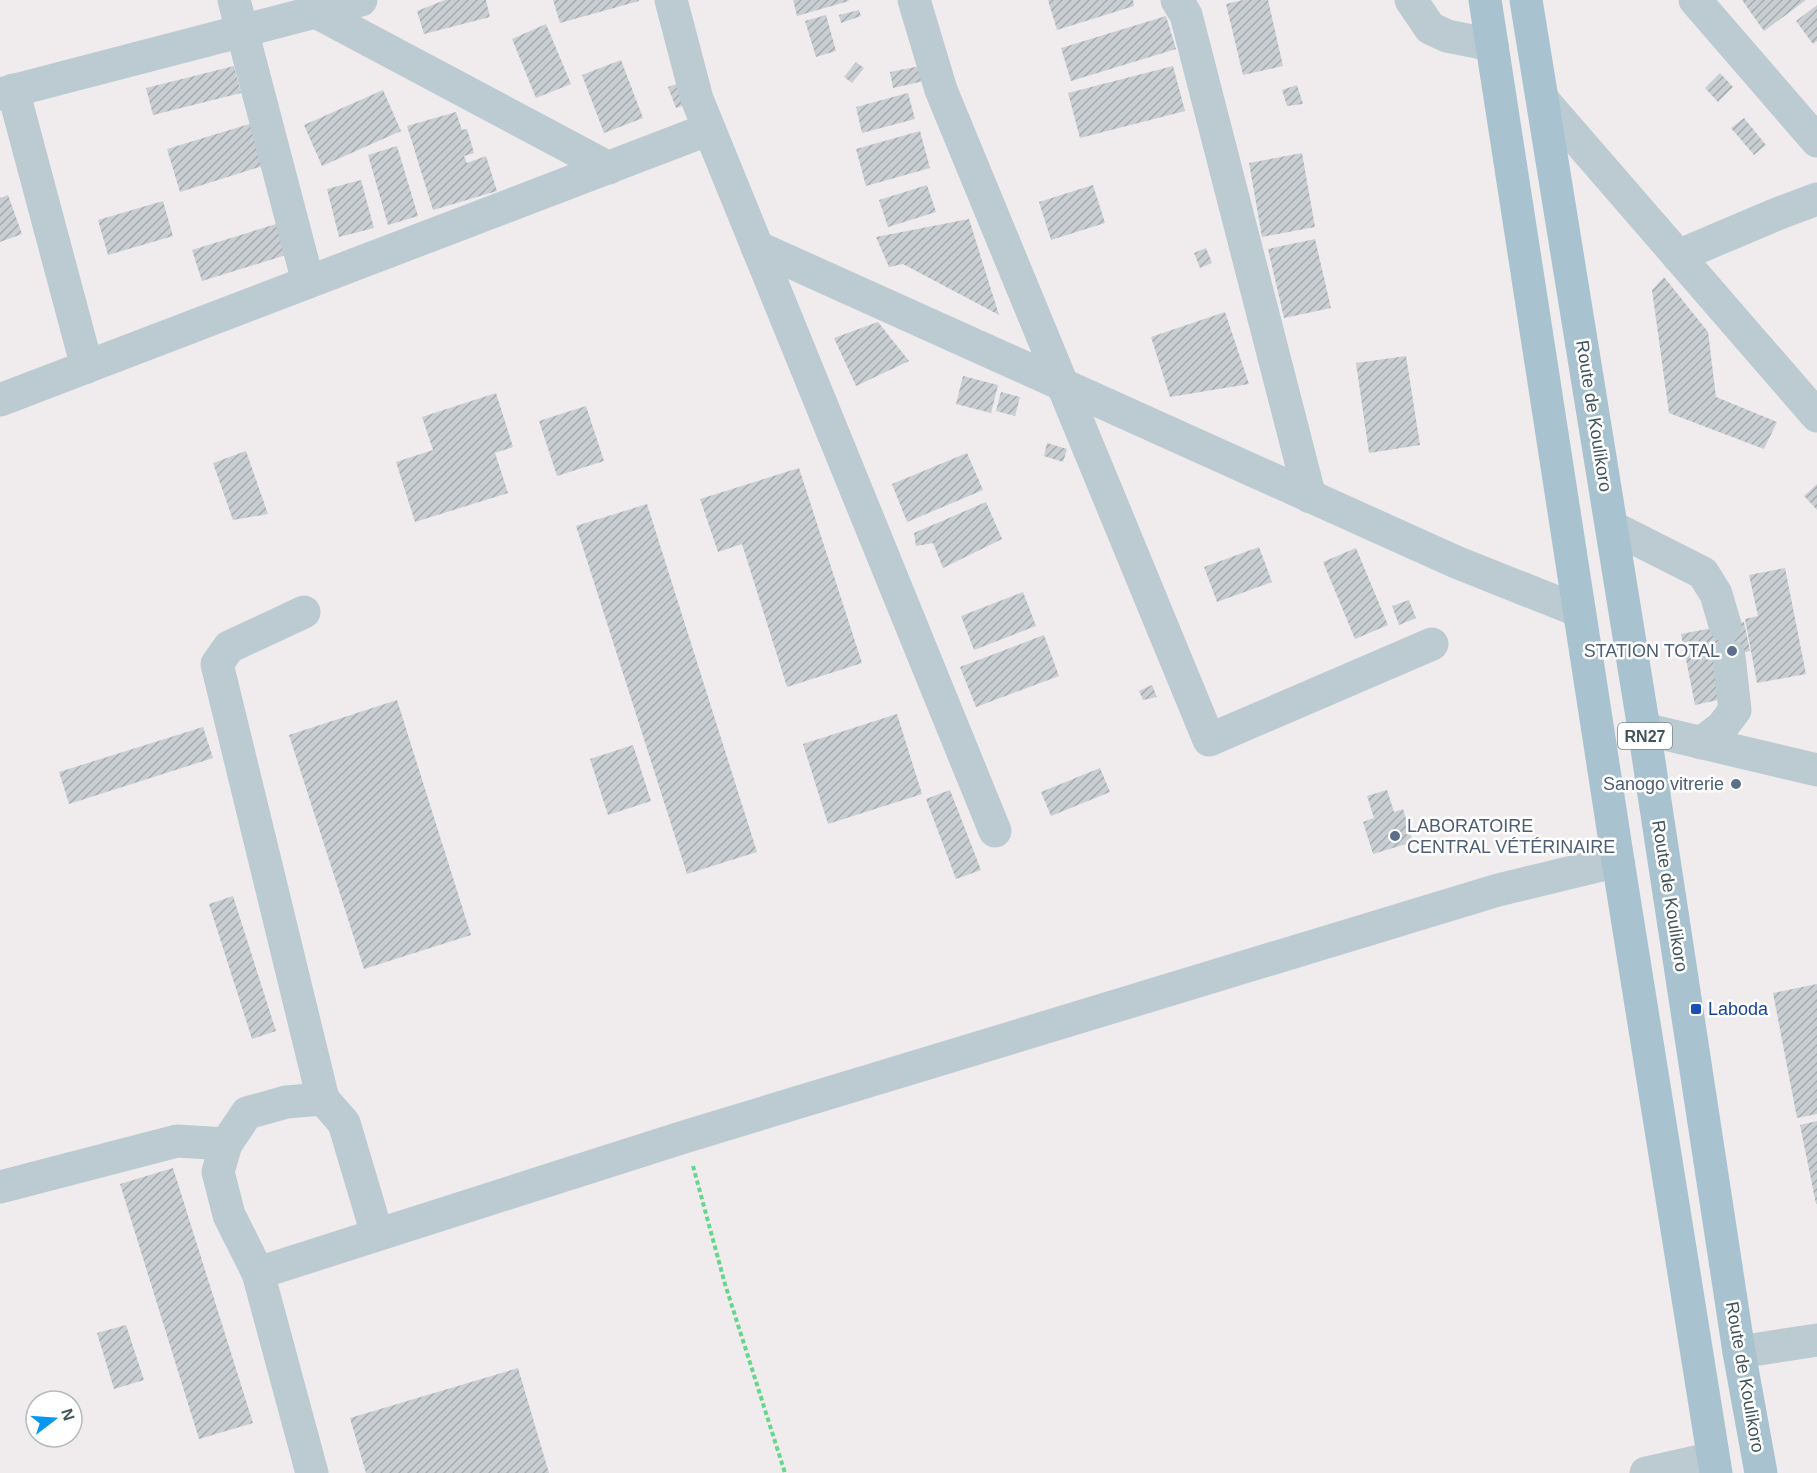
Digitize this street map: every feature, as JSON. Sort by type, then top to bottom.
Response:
[{"type":"main road","name":"RN27","points":[[1485,0],[1714,1466]]},
{"type":"main road","name":"Route de Koulikoro","points":[[1526,0],[1644,729],[1739,1352],[1761,1473]]},
{"type":"street","points":[[87,367],[7,92],[238,15],[316,12],[361,0]]},
{"type":"street","points":[[671,0],[697,99],[995,831]]},
{"type":"street","points":[[914,0],[942,90],[1209,740],[1432,644]]},
{"type":"street","points":[[1177,0],[1186,15],[1310,497]]},
{"type":"street","points":[[1411,0],[1430,28],[1448,36],[1492,45]]},
{"type":"street","points":[[1695,0],[1817,141]]},
{"type":"street","points":[[316,12],[609,168]]},
{"type":"street","points":[[238,15],[308,282]]},
{"type":"street","points":[[1543,100],[1817,416]]},
{"type":"street","points":[[0,400],[710,129]]},
{"type":"street","points":[[1678,256],[1813,200]]},
{"type":"street","points":[[757,247],[1456,562],[1579,611]]},
{"type":"street","points":[[1612,527],[1703,573],[1716,594],[1727,641],[1734,710],[1722,727],[1701,742]]},
{"type":"street","points":[[304,612],[229,647],[217,663],[323,1099],[344,1123],[377,1234]]},
{"type":"street","points":[[1644,729],[1817,770]]},
{"type":"street","points":[[258,1273],[684,1137],[1498,890],[1618,861]]},
{"type":"street","points":[[312,1473],[258,1273],[229,1215],[218,1172],[226,1144],[247,1113],[286,1102],[323,1099]]},
{"type":"street","points":[[0,1187],[177,1141],[226,1144]]},
{"type":"street","points":[[1739,1352],[1817,1340]]},
{"type":"street","points":[[1646,1473],[1714,1466]]},
{"type":"path","points":[[684,1137],[725,1284],[785,1473]]},
{"type":"building","points":[[445,0],[486,0],[490,17],[424,34],[417,11]]},
{"type":"building","points":[[553,0],[639,0],[639,1],[560,23]]},
{"type":"building","points":[[793,0],[848,0],[849,1],[797,16]]},
{"type":"building","points":[[1048,0],[1133,0],[1134,6],[1057,30]]},
{"type":"building","points":[[1243,0],[1268,0],[1283,66],[1243,75],[1226,4]]},
{"type":"building","points":[[1742,0],[1806,0],[1764,31]]},
{"type":"building","points":[[1817,5],[1817,41],[1813,44],[1796,21]]},
{"type":"building","points":[[859,10],[861,16],[841,23],[839,15]]},
{"type":"building","points":[[826,15],[836,51],[816,57],[805,21]]},
{"type":"building","points":[[1166,16],[1176,49],[1071,81],[1061,48]]},
{"type":"building","points":[[546,24],[571,84],[536,98],[512,39]]},
{"type":"building","points":[[621,60],[643,118],[604,133],[582,75]]},
{"type":"building","points":[[856,62],[864,68],[852,83],[844,77]]},
{"type":"building","points":[[234,66],[241,93],[153,115],[146,88]]},
{"type":"building","points":[[920,66],[924,81],[893,88],[890,72]]},
{"type":"building","points":[[1173,66],[1185,111],[1080,138],[1068,93]]},
{"type":"building","points":[[1720,73],[1733,87],[1718,102],[1705,88]]},
{"type":"building","points":[[683,82],[691,103],[676,108],[668,87]]},
{"type":"building","points":[[1297,85],[1303,104],[1287,106],[1282,90]]},
{"type":"building","points":[[383,90],[401,131],[322,166],[304,125]]},
{"type":"building","points":[[908,93],[915,119],[862,133],[856,107]]},
{"type":"building","points":[[456,112],[462,130],[467,129],[474,153],[464,156],[467,163],[486,156],[497,191],[433,210],[407,126]]},
{"type":"building","points":[[1744,118],[1766,145],[1754,155],[1731,128]]},
{"type":"building","points":[[256,122],[269,164],[180,192],[167,149]]},
{"type":"building","points":[[920,131],[930,168],[866,186],[856,149]]},
{"type":"building","points":[[397,146],[418,216],[388,225],[368,155]]},
{"type":"building","points":[[1302,153],[1315,227],[1262,237],[1249,163]]},
{"type":"building","points":[[361,180],[374,228],[339,237],[327,189]]},
{"type":"building","points":[[927,185],[936,212],[888,227],[879,200]]},
{"type":"building","points":[[1093,185],[1105,223],[1051,240],[1039,202]]},
{"type":"building","points":[[8,195],[22,234],[0,242],[0,198]]},
{"type":"building","points":[[163,201],[173,236],[108,255],[98,220]]},
{"type":"building","points":[[969,219],[999,315],[903,264],[889,267],[876,237]]},
{"type":"building","points":[[276,224],[286,255],[202,281],[192,250]]},
{"type":"building","points":[[1315,239],[1331,308],[1284,318],[1268,249]]},
{"type":"building","points":[[1206,248],[1212,263],[1200,268],[1194,253]]},
{"type":"building","points":[[1664,277],[1708,332],[1716,397],[1777,422],[1764,449],[1669,413],[1652,290]]},
{"type":"building","points":[[1225,312],[1249,384],[1170,397],[1151,337]]},
{"type":"building","points":[[878,322],[909,361],[856,386],[834,338]]},
{"type":"building","points":[[1406,356],[1420,445],[1369,453],[1356,363]]},
{"type":"building","points":[[963,376],[998,385],[991,413],[956,404]]},
{"type":"building","points":[[1001,392],[1020,397],[1015,416],[996,411]]},
{"type":"building","points":[[496,393],[513,447],[495,453],[508,493],[415,522],[396,462],[433,450],[422,417]]},
{"type":"building","points":[[586,406],[604,461],[557,476],[539,421]]},
{"type":"building","points":[[1047,443],[1067,449],[1063,462],[1044,456]]},
{"type":"building","points":[[246,451],[268,514],[233,520],[213,463]]},
{"type":"building","points":[[967,453],[983,490],[907,522],[892,484]]},
{"type":"building","points":[[799,468],[862,663],[787,687],[742,544],[718,552],[700,499]]},
{"type":"building","points":[[1817,484],[1817,510],[1804,496]]},
{"type":"building","points":[[986,502],[1002,539],[943,568],[933,543],[916,546],[914,533]]},
{"type":"building","points":[[647,504],[757,852],[687,874],[576,526]]},
{"type":"building","points":[[1259,547],[1272,582],[1217,602],[1204,567]]},
{"type":"building","points":[[1356,548],[1388,625],[1355,639],[1323,562]]},
{"type":"building","points":[[1785,568],[1806,674],[1757,683],[1745,619],[1758,616],[1749,575]]},
{"type":"building","points":[[1023,592],[1036,626],[974,650],[961,616]]},
{"type":"building","points":[[1409,600],[1416,618],[1399,625],[1392,606]]},
{"type":"building","points":[[1744,622],[1750,651],[1729,656],[1727,698],[1695,705],[1681,634]]},
{"type":"building","points":[[1044,635],[1059,676],[976,707],[960,667]]},
{"type":"building","points":[[1152,685],[1157,697],[1143,700],[1139,691]]},
{"type":"building","points":[[397,700],[471,935],[364,969],[289,735]]},
{"type":"building","points":[[897,714],[922,794],[828,824],[803,744]]},
{"type":"building","points":[[203,727],[213,758],[69,804],[59,772]]},
{"type":"building","points":[[633,745],[651,801],[608,815],[590,759]]},
{"type":"building","points":[[1100,768],[1110,792],[1051,816],[1041,792]]},
{"type":"building","points":[[950,790],[981,870],[956,879],[926,799]]},
{"type":"building","points":[[1387,790],[1394,812],[1403,809],[1413,842],[1373,854],[1363,822],[1374,818],[1367,796]]},
{"type":"building","points":[[233,896],[276,1031],[252,1039],[209,904]]},
{"type":"building","points":[[1817,984],[1817,1114],[1797,1118],[1773,993]]},
{"type":"building","points":[[1817,1121],[1817,1204],[1816,1204],[1800,1125]]},
{"type":"building","points":[[173,1168],[253,1423],[199,1439],[120,1184]]},
{"type":"building","points":[[126,1325],[144,1380],[114,1389],[97,1333]]},
{"type":"building","points":[[518,1368],[549,1473],[366,1473],[350,1418]]},
{"type":"place","name":"STATION TOTAL","points":[[1732,651]]},
{"type":"place","name":"Sanogo vitrerie","points":[[1736,784]]},
{"type":"place","name":"LABORATOIRE CENTRAL VÉTÉRINAIRE","points":[[1395,836]]},
{"type":"place","name":"Laboda","points":[[1696,1009]]}]
